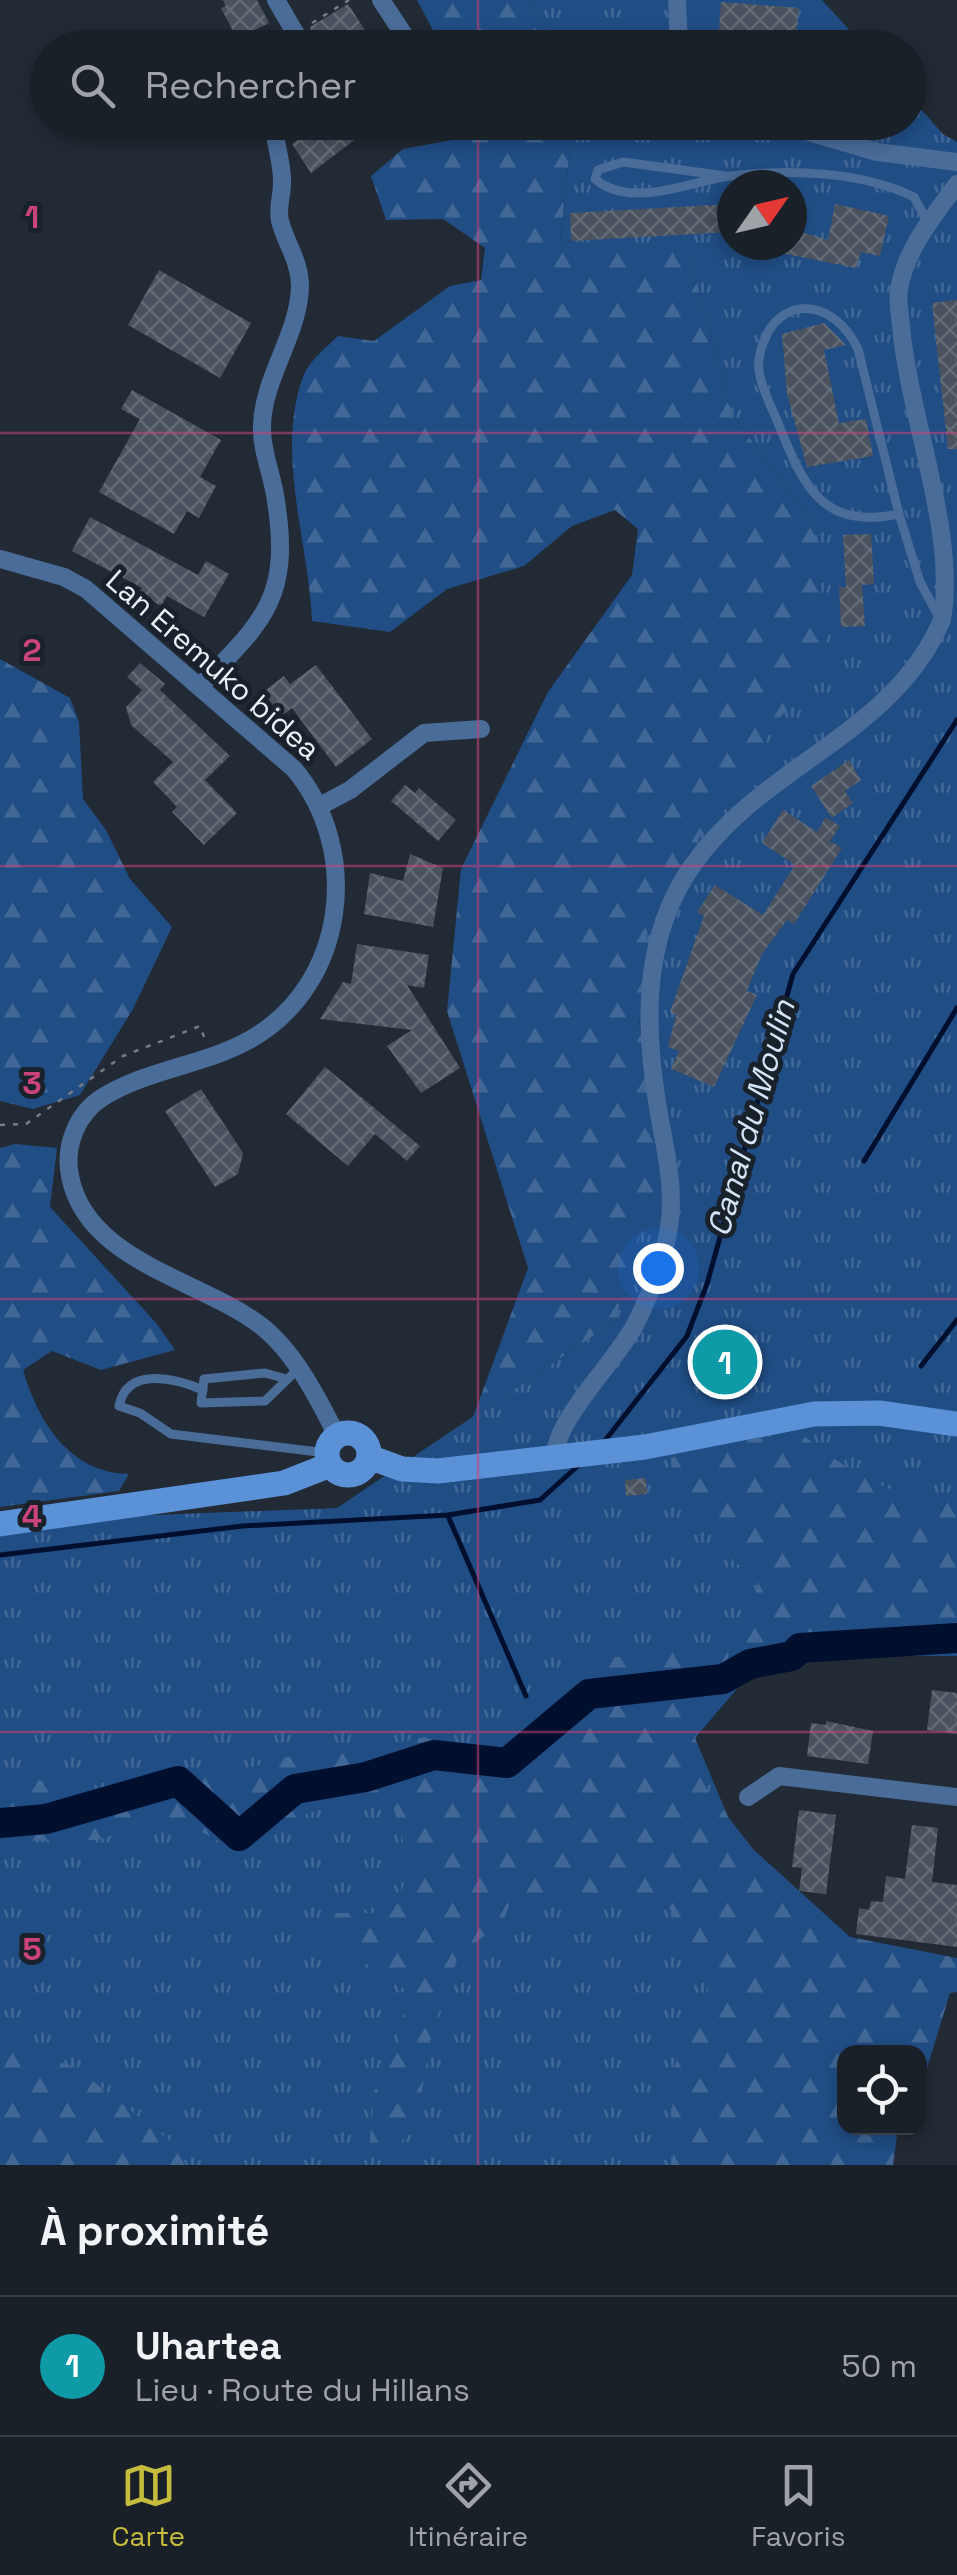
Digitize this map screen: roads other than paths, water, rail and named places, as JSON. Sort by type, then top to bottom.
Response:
[{"type":"street","points":[[276,0],[294,30]]},
{"type":"street","points":[[381,0],[397,30]]},
{"type":"street","points":[[677,0],[678,30]]},
{"type":"street","points":[[836,140],[876,152],[957,162]]},
{"type":"street","points":[[200,686],[259,626],[276,593],[276,500],[262,426],[266,401],[292,328],[300,286],[296,260],[278,218],[282,180],[276,142]]},
{"type":"street","points":[[555,1460],[558,1434],[604,1376],[638,1320],[668,1231],[672,1202],[650,1066],[648,1015],[656,947],[667,911],[692,866],[730,821],[778,777],[887,703],[923,658],[954,586],[954,545],[903,353],[898,292],[908,257],[957,184]]},
{"type":"street","name":"Lan Eremuko bidea","points":[[0,558],[64,576],[86,589],[294,769],[320,806],[336,856],[338,896],[328,940],[296,998],[251,1039],[102,1098],[77,1126],[68,1149],[75,1196],[104,1236],[249,1317],[280,1344],[290,1374],[332,1451]]},
{"type":"street","points":[[320,806],[350,790],[424,732],[481,729]]},
{"type":"street","points":[[0,1524],[284,1483],[332,1451],[349,1475],[362,1470],[370,1457],[402,1469],[438,1470],[555,1460],[814,1414],[879,1413],[957,1424]]},
{"type":"street","points":[[748,1797],[778,1776],[957,1797]]},
{"type":"lane","points":[[622,162],[726,176],[694,187],[652,192],[604,187],[595,179],[598,170],[622,162]]},
{"type":"lane","points":[[807,175],[867,181],[914,197],[928,224]]},
{"type":"lane","points":[[900,514],[876,519],[844,516],[819,500],[795,467],[758,363],[766,335],[780,317],[797,308],[820,309],[847,326],[858,350],[920,582],[942,621]]},
{"type":"lane","points":[[265,1372],[290,1374],[265,1401],[201,1402],[204,1379],[265,1372]]},
{"type":"lane","points":[[202,1390],[184,1382],[149,1378],[126,1390],[118,1406],[140,1413],[171,1434],[332,1451]]},
{"type":"waterway","name":"Canal du Moulin","points":[[603,1443],[687,1336],[707,1284],[793,974],[957,720]]},
{"type":"waterway","points":[[864,1161],[957,1008]]},
{"type":"waterway","points":[[921,1366],[957,1320]]},
{"type":"waterway","name":"Canal du Moulin","points":[[0,1555],[243,1526],[448,1515],[540,1500],[580,1464]]},
{"type":"waterway","points":[[448,1516],[526,1696]]},
{"type":"waterway","points":[[0,1823],[46,1819],[178,1781],[239,1836],[295,1789],[366,1777],[434,1755],[507,1763],[589,1694],[723,1679],[750,1664],[792,1656],[800,1648],[957,1638]]},
{"type":"place","name":"Uhartea","points":[[725,1362]]}]
